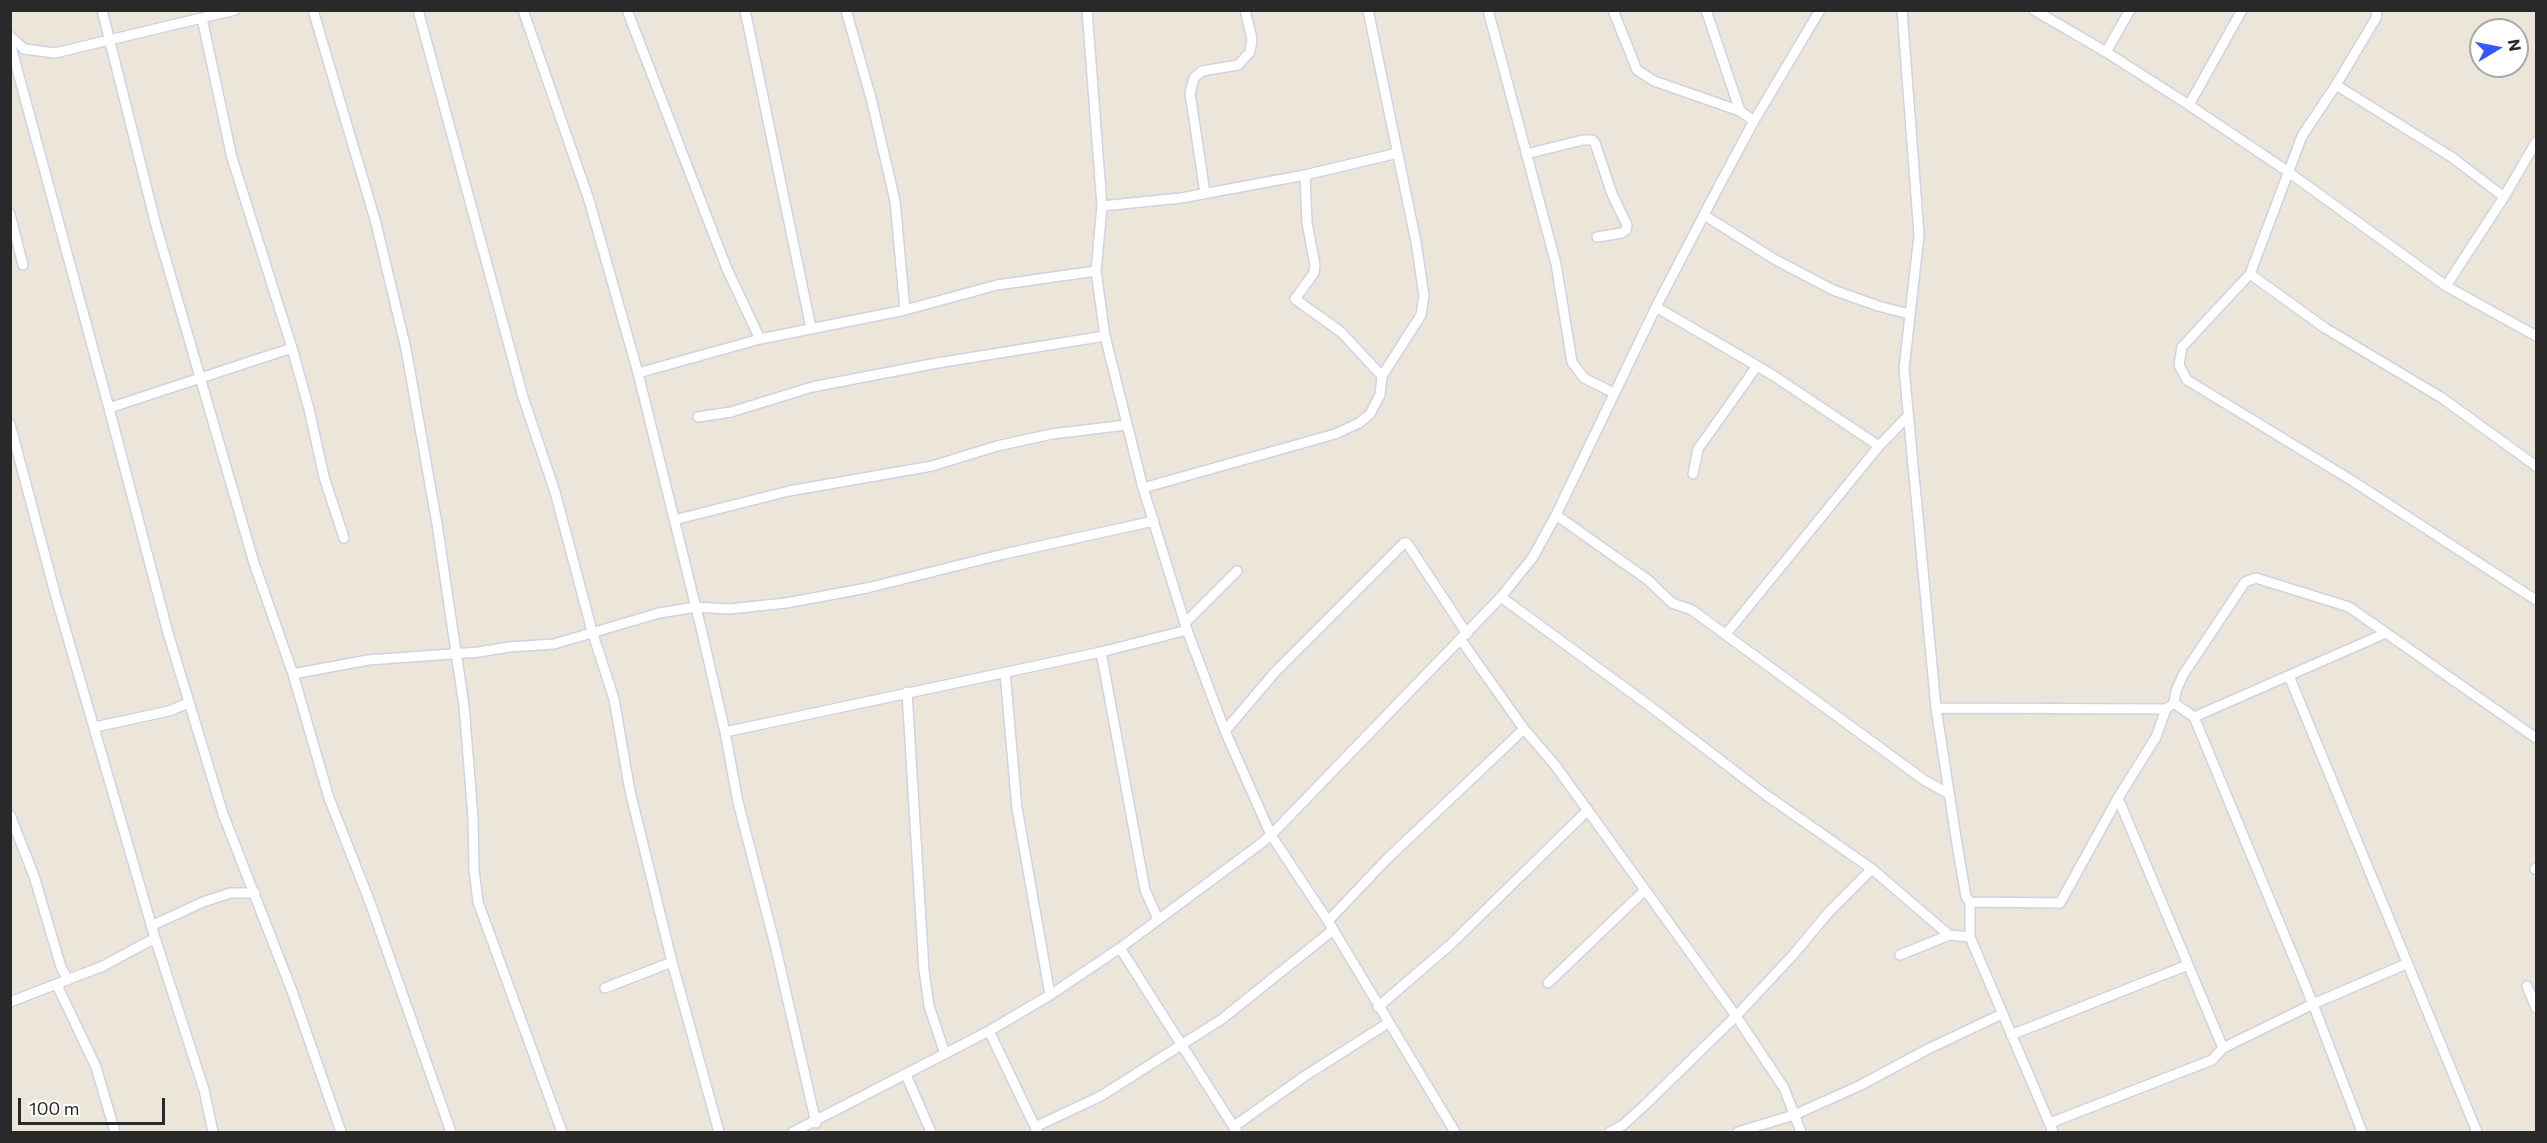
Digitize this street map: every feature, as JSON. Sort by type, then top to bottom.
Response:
[{"type":"street","points":[[102,10],[157,229],[254,563],[293,674],[329,798],[371,905],[451,1132]]},
{"type":"street","points":[[10,36],[24,49],[56,53],[235,10]]},
{"type":"street","points":[[313,10],[376,223],[406,349],[437,524],[464,706],[478,902],[562,1132]]},
{"type":"street","points":[[418,10],[523,398],[555,492],[592,631],[614,699],[630,791],[672,962],[719,1132]]},
{"type":"street","points":[[522,10],[589,200],[638,374],[696,607],[725,732],[738,801],[775,945],[816,1123]]},
{"type":"street","points":[[627,10],[727,269],[760,339]]},
{"type":"street","points":[[745,10],[812,328]]},
{"type":"street","points":[[846,10],[895,201],[905,310]]},
{"type":"street","points":[[1086,10],[1102,206],[1096,271],[1105,336],[1143,488],[1186,626],[1225,731],[1271,835],[1328,921],[1455,1132]]},
{"type":"street","points":[[1205,193],[1190,93],[1194,78],[1202,71],[1238,65],[1250,52],[1252,39],[1245,10]]},
{"type":"street","points":[[1143,488],[1335,434],[1359,423],[1370,414],[1380,395],[1382,376],[1421,315],[1424,296],[1416,242],[1368,10]]},
{"type":"street","points":[[1488,10],[1556,264],[1572,362],[1584,378],[1614,393]]},
{"type":"street","points":[[1613,10],[1637,70],[1654,81],[1740,111],[1754,121]]},
{"type":"street","points":[[1706,10],[1740,111]]},
{"type":"street","points":[[794,1132],[816,1123],[989,1031],[1050,995],[1120,948],[1271,835],[1501,597],[1533,557],[1556,515],[1656,307],[1704,215],[1754,121],[1820,10]]},
{"type":"street","points":[[1902,10],[1919,235],[1904,369],[1936,708],[1966,897],[1970,902],[1970,938],[2051,1128],[2212,1060],[2223,1048],[2313,1004],[2406,964]]},
{"type":"street","points":[[2034,10],[2106,52],[2189,105],[2287,171],[2445,286],[2536,336]]},
{"type":"street","points":[[2106,52],[2130,10]]},
{"type":"street","points":[[2189,105],[2242,10]]},
{"type":"street","points":[[2377,10],[2376,18],[2302,136],[2250,274],[2182,347],[2179,365],[2187,380],[2351,480],[2536,600]]},
{"type":"street","points":[[202,18],[232,158],[292,348],[309,409],[324,477],[344,538]]},
{"type":"street","points":[[10,44],[13,69],[67,244],[188,703],[223,814],[255,893],[341,1132]]},
{"type":"street","points":[[2336,85],[2452,158],[2504,196]]},
{"type":"street","points":[[1526,154],[1584,140],[1592,140],[1595,143],[1612,194],[1627,225],[1626,230],[1622,233],[1597,237]]},
{"type":"street","points":[[2445,286],[2536,142]]},
{"type":"street","points":[[1102,206],[1181,198],[1305,175],[1398,153]]},
{"type":"street","points":[[1305,175],[1307,223],[1315,266],[1314,273],[1294,299],[1341,332],[1382,376]]},
{"type":"street","points":[[10,214],[23,265]]},
{"type":"street","points":[[1704,215],[1774,259],[1833,290],[1909,314]]},
{"type":"street","points":[[638,374],[760,339],[905,310],[997,285],[1096,271]]},
{"type":"street","points":[[2250,274],[2325,328],[2442,398],[2536,466]]},
{"type":"street","points":[[1656,307],[1757,366],[1879,446]]},
{"type":"street","points":[[698,417],[731,412],[812,387],[937,363],[1105,336]]},
{"type":"street","points":[[109,408],[200,376],[292,348]]},
{"type":"street","points":[[1694,474],[1698,449],[1757,366]]},
{"type":"street","points":[[1726,634],[1879,446],[1907,417]]},
{"type":"street","points":[[10,424],[56,597],[151,926],[204,1090],[213,1132]]},
{"type":"street","points":[[674,520],[789,491],[932,466],[997,446],[1052,434],[1126,425]]},
{"type":"street","points":[[1556,515],[1648,580],[1672,603],[1692,610],[1924,780],[1949,794]]},
{"type":"street","points":[[293,674],[369,660],[554,644],[659,613],[696,607],[729,609],[786,603],[867,588],[1004,554],[1154,521]]},
{"type":"street","points":[[1225,731],[1276,671],[1404,543],[1407,543],[1464,637],[1524,729],[1555,765],[1736,1016],[1784,1088],[1800,1132]]},
{"type":"street","points":[[725,732],[1101,652],[1186,626],[1237,571]]},
{"type":"street","points":[[1970,902],[2060,903],[2118,798],[2156,737],[2166,709],[2174,703],[2183,675],[2245,582],[2256,578],[2349,607],[2536,738]]},
{"type":"street","points":[[1501,597],[1766,795],[1872,868],[1948,935]]},
{"type":"street","points":[[2194,717],[2386,633]]},
{"type":"street","points":[[1101,652],[1143,879],[1158,920]]},
{"type":"street","points":[[1005,673],[1017,808],[1050,995]]},
{"type":"street","points":[[2289,676],[2477,1132]]},
{"type":"street","points":[[907,692],[924,970],[929,1006],[945,1054]]},
{"type":"street","points":[[95,727],[169,711],[188,703]]},
{"type":"street","points":[[2174,703],[2194,717],[2313,1004],[2362,1132]]},
{"type":"street","points":[[1936,708],[2166,709]]},
{"type":"street","points":[[1328,921],[1387,859],[1524,729]]},
{"type":"street","points":[[2118,798],[2223,1048]]},
{"type":"street","points":[[1378,1007],[1450,945],[1588,810]]},
{"type":"street","points":[[10,815],[34,876],[61,966],[68,980]]},
{"type":"street","points":[[1610,1132],[1623,1125],[1647,1104],[1736,1016],[1793,955],[1828,913],[1872,868]]},
{"type":"street","points":[[1548,983],[1645,890]]},
{"type":"street","points":[[151,926],[203,902],[230,894],[255,893]]},
{"type":"street","points":[[989,1031],[1036,1130],[1101,1095],[1222,1019],[1333,930]]},
{"type":"street","points":[[1900,955],[1948,935],[1970,938]]},
{"type":"street","points":[[10,1002],[103,966],[155,938]]},
{"type":"street","points":[[1120,948],[1235,1130],[1305,1076],[1388,1023]]},
{"type":"street","points":[[605,988],[672,962]]},
{"type":"street","points":[[2011,1035],[2188,965]]},
{"type":"street","points":[[57,985],[96,1067],[115,1132]]},
{"type":"street","points":[[2527,986],[2536,1008]]},
{"type":"street","points":[[1738,1132],[1794,1114],[1859,1086],[1928,1049],[2002,1014]]},
{"type":"street","points":[[906,1074],[931,1132]]}]
